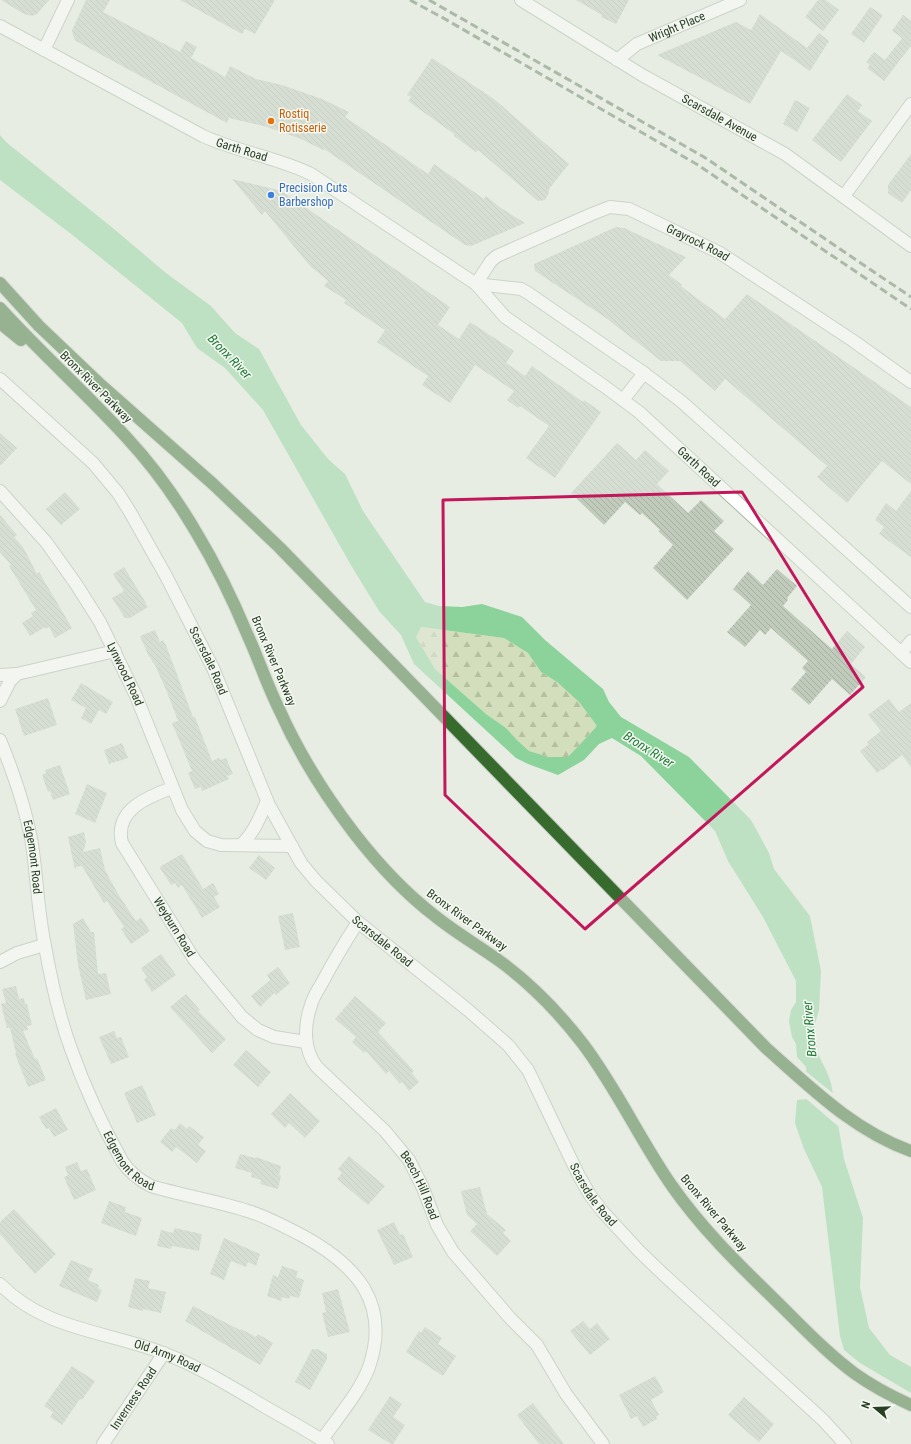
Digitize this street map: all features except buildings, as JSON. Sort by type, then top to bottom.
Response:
[{"type":"highway","name":"Bronx River Parkway","points":[[0,283],[40,326],[101,386],[213,484],[280,548],[748,1030],[836,1109],[881,1138],[911,1151]]},
{"type":"highway","name":"Bronx River Parkway","points":[[0,308],[130,441],[157,474],[182,509],[227,588],[280,713],[299,750],[336,809],[372,855],[412,897],[456,931],[503,964],[544,1000],[566,1023],[599,1066],[646,1146],[672,1186],[708,1231],[747,1272],[842,1364],[876,1387],[911,1405]]},
{"type":"highway","points":[[0,323],[70,380]]},
{"type":"street","points":[[44,50],[68,0]]},
{"type":"street","name":"Scarsdale Avenue","points":[[521,0],[642,75],[785,154],[911,246]]},
{"type":"street","name":"Wright Place","points":[[617,60],[637,44],[740,0]]},
{"type":"street","name":"Garth Road","points":[[0,26],[203,136],[222,145],[282,161],[311,174],[450,269],[476,284],[505,317],[639,412],[911,662]]},
{"type":"street","points":[[844,196],[911,104]]},
{"type":"street","name":"Grayrock Road","points":[[476,284],[497,256],[610,207],[629,209],[720,253],[852,340],[911,382]]},
{"type":"street","name":"Garth Road","points":[[476,284],[521,289],[528,292],[644,373],[682,402],[911,607]]},
{"type":"street","points":[[623,400],[644,373]]},
{"type":"street","name":"Scarsdale Road","points":[[0,378],[93,463],[110,482],[130,512],[166,576],[213,668],[267,801],[301,863],[316,881],[358,922],[468,1010],[508,1045],[528,1070],[579,1176],[590,1195],[603,1212],[644,1256],[817,1414],[845,1444]]},
{"type":"street","name":"Lynwood Road","points":[[0,491],[41,536],[89,604],[115,651],[136,696],[172,788],[186,817],[195,831],[207,841],[214,844],[228,846],[292,846]]},
{"type":"street","points":[[901,653],[911,641]]},
{"type":"street","points":[[0,675],[17,674],[115,651]]},
{"type":"street","points":[[0,700],[10,681],[17,674]]},
{"type":"street","name":"Edgemont Road","points":[[0,740],[18,789],[32,844],[44,945],[53,987],[70,1047],[97,1113],[122,1161],[128,1170],[142,1182],[152,1186],[251,1212],[294,1231],[314,1242],[344,1263],[354,1272],[367,1292],[375,1315],[376,1329],[375,1342],[369,1368],[325,1442]]},
{"type":"street","name":"Weyburn Road","points":[[172,788],[146,798],[128,813],[123,819],[120,831],[122,843],[194,959],[242,1017],[258,1030],[270,1035],[282,1039],[306,1042]]},
{"type":"street","points":[[241,845],[255,828],[267,801]]},
{"type":"street","name":"Beech Hill Road","points":[[358,922],[311,1004],[307,1019],[306,1042],[311,1060],[385,1131],[409,1160],[423,1188],[437,1225],[453,1252],[510,1318],[537,1344],[566,1394],[603,1444]]},
{"type":"street","points":[[0,962],[17,953],[44,945]]},
{"type":"street","name":"Old Army Road","points":[[0,1284],[24,1305],[46,1316],[71,1326],[144,1346],[182,1361],[325,1442]]},
{"type":"street","name":"Inverness Road","points":[[103,1444],[164,1353]]},
{"type":"highlighted area","points":[[742,492],[863,687],[585,929],[445,795],[443,500]]},
{"type":"green space","points":[[421,627],[504,638],[528,653],[541,672],[557,682],[579,702],[597,726],[568,757],[549,757],[529,751],[506,728],[486,714],[435,669],[416,637]]},
{"type":"water","name":"Bronx River","points":[[0,135],[6,142],[166,273],[211,306],[235,333],[259,349],[301,425],[328,459],[345,474],[363,511],[425,602],[439,606],[462,607],[482,604],[522,617],[545,640],[603,689],[609,702],[621,717],[689,757],[751,820],[769,853],[774,869],[810,916],[821,971],[819,1010],[815,1024],[817,1052],[831,1083],[844,1159],[863,1218],[860,1287],[869,1328],[890,1355],[911,1367],[911,1393],[860,1363],[844,1350],[840,1336],[822,1187],[804,1149],[795,1123],[797,1100],[808,1099],[806,1067],[797,1057],[796,1044],[792,1037],[789,1021],[791,1010],[796,1002],[796,981],[763,917],[728,861],[715,831],[641,756],[612,738],[599,744],[584,760],[558,775],[516,758],[414,664],[401,635],[379,611],[352,567],[263,410],[225,368],[197,348],[182,323],[75,237],[0,180]],"holes":[[[421,627],[504,638],[528,653],[541,672],[557,682],[579,702],[597,726],[568,757],[549,757],[529,751],[506,728],[486,714],[435,669],[416,637]]]},
{"type":"pier","points":[[804,1070],[834,1094],[839,1127],[804,1097],[806,1097]]},
{"type":"railway","points":[[410,0],[698,165],[911,309]]},
{"type":"railway","points":[[429,0],[704,157],[911,297]]},
{"type":"place","name":"Rostiq Rotisserie","points":[[271,121]]},
{"type":"place","name":"Precision Cuts Barbershop","points":[[271,195]]}]
